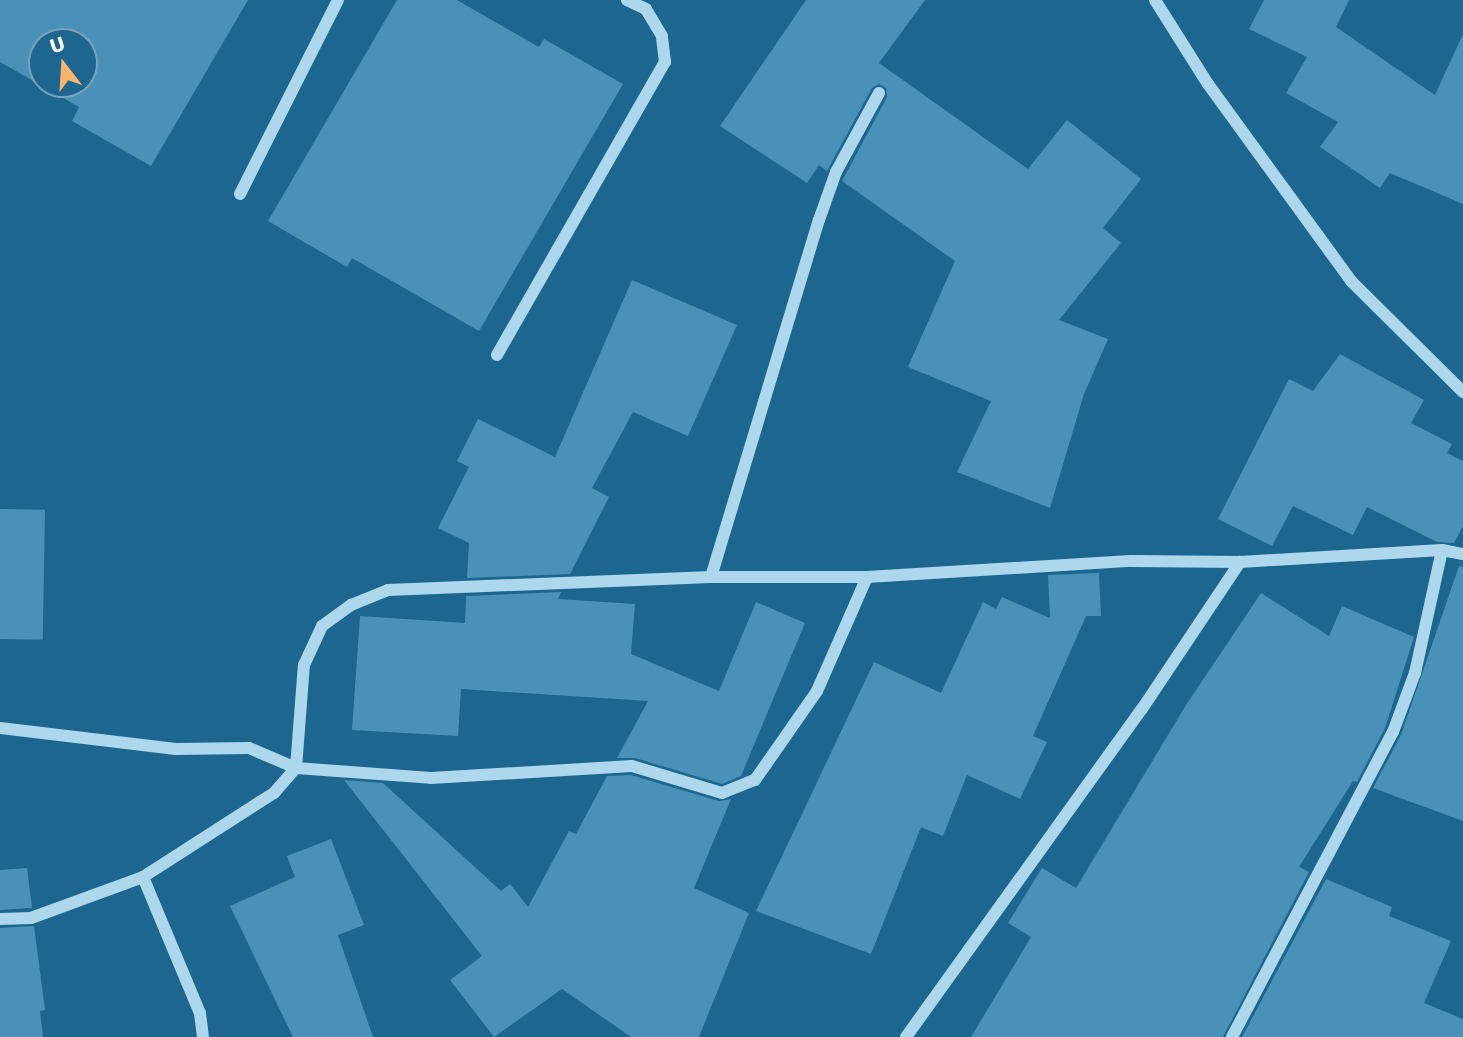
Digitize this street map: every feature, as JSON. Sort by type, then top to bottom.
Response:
[{"type":"street","points":[[240,194],[338,0]]},
{"type":"street","points":[[497,355],[664,62],[662,36],[646,9],[627,0]]},
{"type":"street","points":[[1154,0],[1208,84],[1351,281],[1463,392]]},
{"type":"street","points":[[712,577],[819,220],[836,172],[879,93]]},
{"type":"street","points":[[0,919],[31,918],[143,877],[274,793],[296,768],[304,665],[322,626],[351,605],[388,590],[712,577],[867,577],[1131,561],[1240,562],[1442,550],[1463,554]]},
{"type":"street","points":[[1232,1037],[1393,733],[1415,673],[1442,550]]},
{"type":"street","points":[[906,1037],[1142,709],[1240,562]]},
{"type":"street","points":[[0,728],[176,749],[249,748],[296,768],[431,778],[632,766],[722,793],[755,780],[817,691],[867,577]]},
{"type":"street","points":[[143,877],[200,1013],[204,1037]]},
{"type":"building","points":[[0,0],[248,0],[151,166],[72,121],[79,107],[63,98],[98,98],[98,28],[28,28],[28,78],[0,62]]},
{"type":"building","points":[[397,0],[457,0],[539,47],[544,39],[623,84],[479,331],[352,258],[347,267],[268,221]]},
{"type":"building","points":[[806,0],[925,0],[879,63],[1028,169],[1067,120],[1141,179],[1103,228],[1121,243],[1059,320],[1108,339],[1084,394],[1050,508],[957,472],[991,401],[908,367],[955,261],[842,181],[887,97],[886,88],[879,84],[872,88],[827,171],[819,165],[807,183],[720,126]]},
{"type":"building","points":[[1264,0],[1349,0],[1336,27],[1435,95],[1463,34],[1463,204],[1390,173],[1380,188],[1320,147],[1338,122],[1286,93],[1307,57],[1249,29]]},
{"type":"building","points":[[632,280],[737,325],[688,436],[633,412],[592,488],[609,497],[570,574],[467,578],[469,543],[438,528],[469,467],[457,461],[478,419],[555,457]]},
{"type":"building","points":[[1340,354],[1424,400],[1411,423],[1452,444],[1447,453],[1463,461],[1463,526],[1454,543],[1437,542],[1367,507],[1353,535],[1293,506],[1272,546],[1218,519],[1289,379],[1313,391]]},
{"type":"building","points":[[0,509],[45,510],[43,640],[0,639]]},
{"type":"building","points":[[1459,566],[1463,567],[1463,821],[1373,788],[1401,735]]},
{"type":"building","points":[[1099,573],[1101,616],[1086,616],[1033,736],[1047,742],[1020,799],[967,775],[943,836],[921,827],[871,954],[756,911],[874,662],[941,693],[983,602],[996,609],[1002,597],[1050,618],[1048,575]]},
{"type":"building","points":[[561,592],[558,599],[635,604],[631,654],[719,691],[756,602],[805,623],[741,776],[722,784],[635,758],[617,758],[648,701],[461,689],[458,736],[352,730],[360,616],[465,623],[466,596]]},
{"type":"building","points":[[1261,593],[1329,636],[1342,606],[1414,637],[1385,728],[1357,782],[1353,781],[1299,867],[1309,872],[1223,1037],[971,1037],[1031,937],[1008,923],[1042,868],[1076,888],[1186,705]]},
{"type":"building","points":[[631,775],[719,801],[731,799],[694,888],[749,913],[699,1037],[631,1037],[562,989],[494,1037],[450,980],[482,956],[344,780],[383,783],[501,891],[510,884],[528,907],[569,831],[576,834],[607,776]]},
{"type":"building","points":[[331,839],[364,925],[338,935],[373,1037],[293,1037],[230,906],[295,877],[287,856]]},
{"type":"building","points":[[27,868],[32,908],[0,910],[0,870]]},
{"type":"building","points":[[1326,879],[1392,907],[1389,916],[1451,941],[1424,1003],[1463,1019],[1463,1037],[1242,1037]]},
{"type":"building","points":[[34,926],[45,1010],[40,1011],[43,1037],[0,1037],[0,928]]}]
